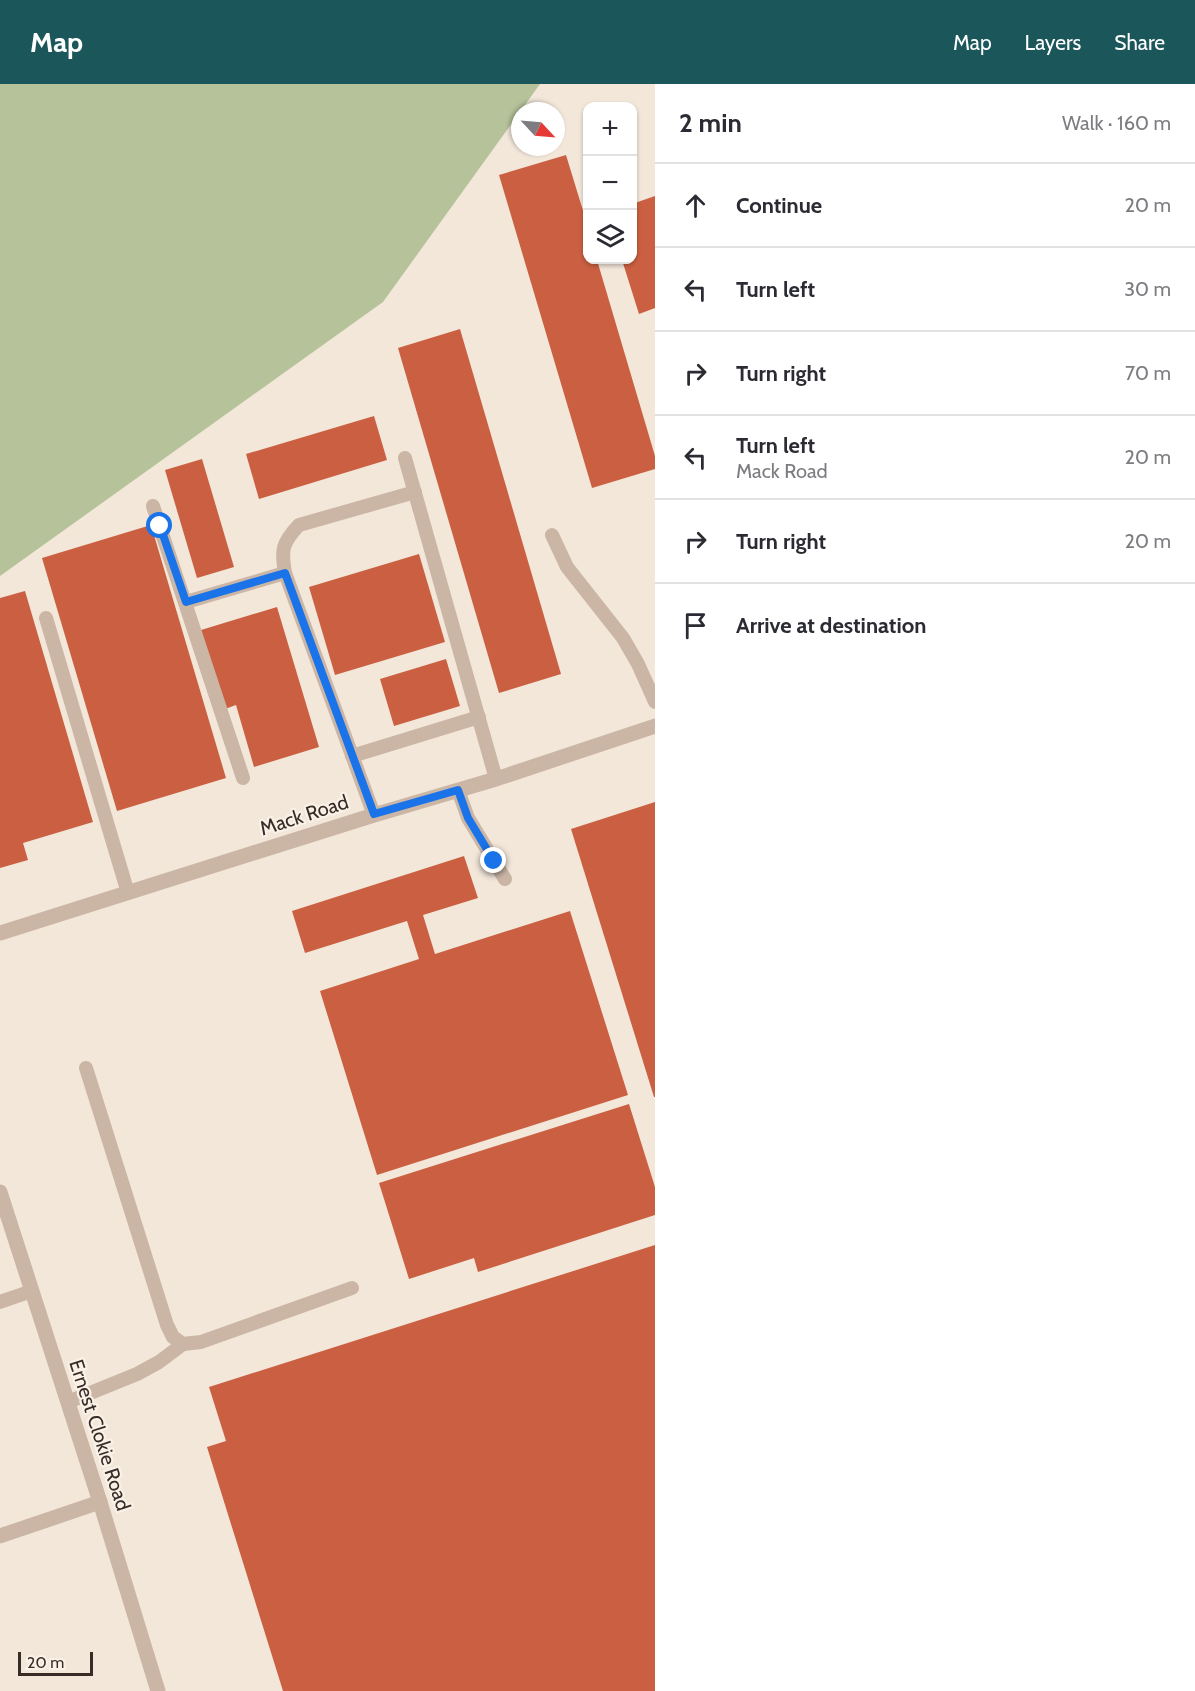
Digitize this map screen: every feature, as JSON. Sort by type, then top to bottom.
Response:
[{"type":"street","name":"Mack Road","points":[[0,933],[374,814],[496,779],[655,726]]},
{"type":"street","name":"Ernest Clokie Road","points":[[0,1192],[158,1691]]},
{"type":"street","points":[[0,1536],[100,1502]]},
{"type":"lane","points":[[405,458],[496,779]]},
{"type":"lane","points":[[374,814],[285,573],[282,555],[287,538],[298,525],[416,492]]},
{"type":"lane","points":[[153,506],[243,778]]},
{"type":"lane","points":[[552,535],[567,567],[623,638],[655,702]]},
{"type":"lane","points":[[186,602],[285,573]]},
{"type":"lane","points":[[46,618],[128,893]]},
{"type":"lane","points":[[352,756],[479,717]]},
{"type":"lane","points":[[458,790],[468,818],[505,879]]},
{"type":"lane","points":[[86,1068],[167,1325],[174,1337],[183,1344]]},
{"type":"lane","points":[[68,1402],[137,1374],[159,1362],[183,1344],[201,1342],[352,1288]]},
{"type":"lane","points":[[0,1302],[32,1291]]},
{"type":"green space","points":[[0,84],[540,84],[527,102],[511,102],[511,124],[383,302],[0,576]]},
{"type":"building","points":[[565,155],[583,211],[583,264],[598,264],[655,456],[655,469],[592,488],[499,175]]},
{"type":"building","points":[[655,196],[655,308],[639,314],[623,264],[637,264],[637,202]]},
{"type":"building","points":[[460,329],[561,674],[499,693],[398,348]]},
{"type":"building","points":[[374,416],[387,460],[259,499],[246,454]]},
{"type":"building","points":[[202,459],[234,567],[197,578],[165,470]]},
{"type":"building","points":[[151,525],[226,778],[117,811],[42,558]]},
{"type":"building","points":[[419,554],[445,642],[335,675],[309,587]]},
{"type":"building","points":[[25,591],[93,822],[23,843],[28,860],[0,868],[0,598]]},
{"type":"building","points":[[277,607],[319,747],[254,767],[236,705],[225,709],[201,630]]},
{"type":"building","points":[[446,659],[460,706],[394,726],[380,679]]},
{"type":"building","points":[[655,802],[655,1097],[654,1097],[571,829]]},
{"type":"building","points":[[464,856],[478,898],[423,915],[435,954],[570,911],[628,1095],[377,1175],[320,991],[419,959],[407,921],[305,953],[292,911]]},
{"type":"building","points":[[629,1104],[655,1187],[655,1215],[478,1272],[474,1258],[409,1279],[379,1183]]},
{"type":"building","points":[[655,1245],[655,1691],[283,1691],[207,1447],[226,1441],[209,1387]]},
{"type":"route","points":[[160,526],[186,602],[285,573],[374,814],[458,790],[468,818],[494,861]]}]
